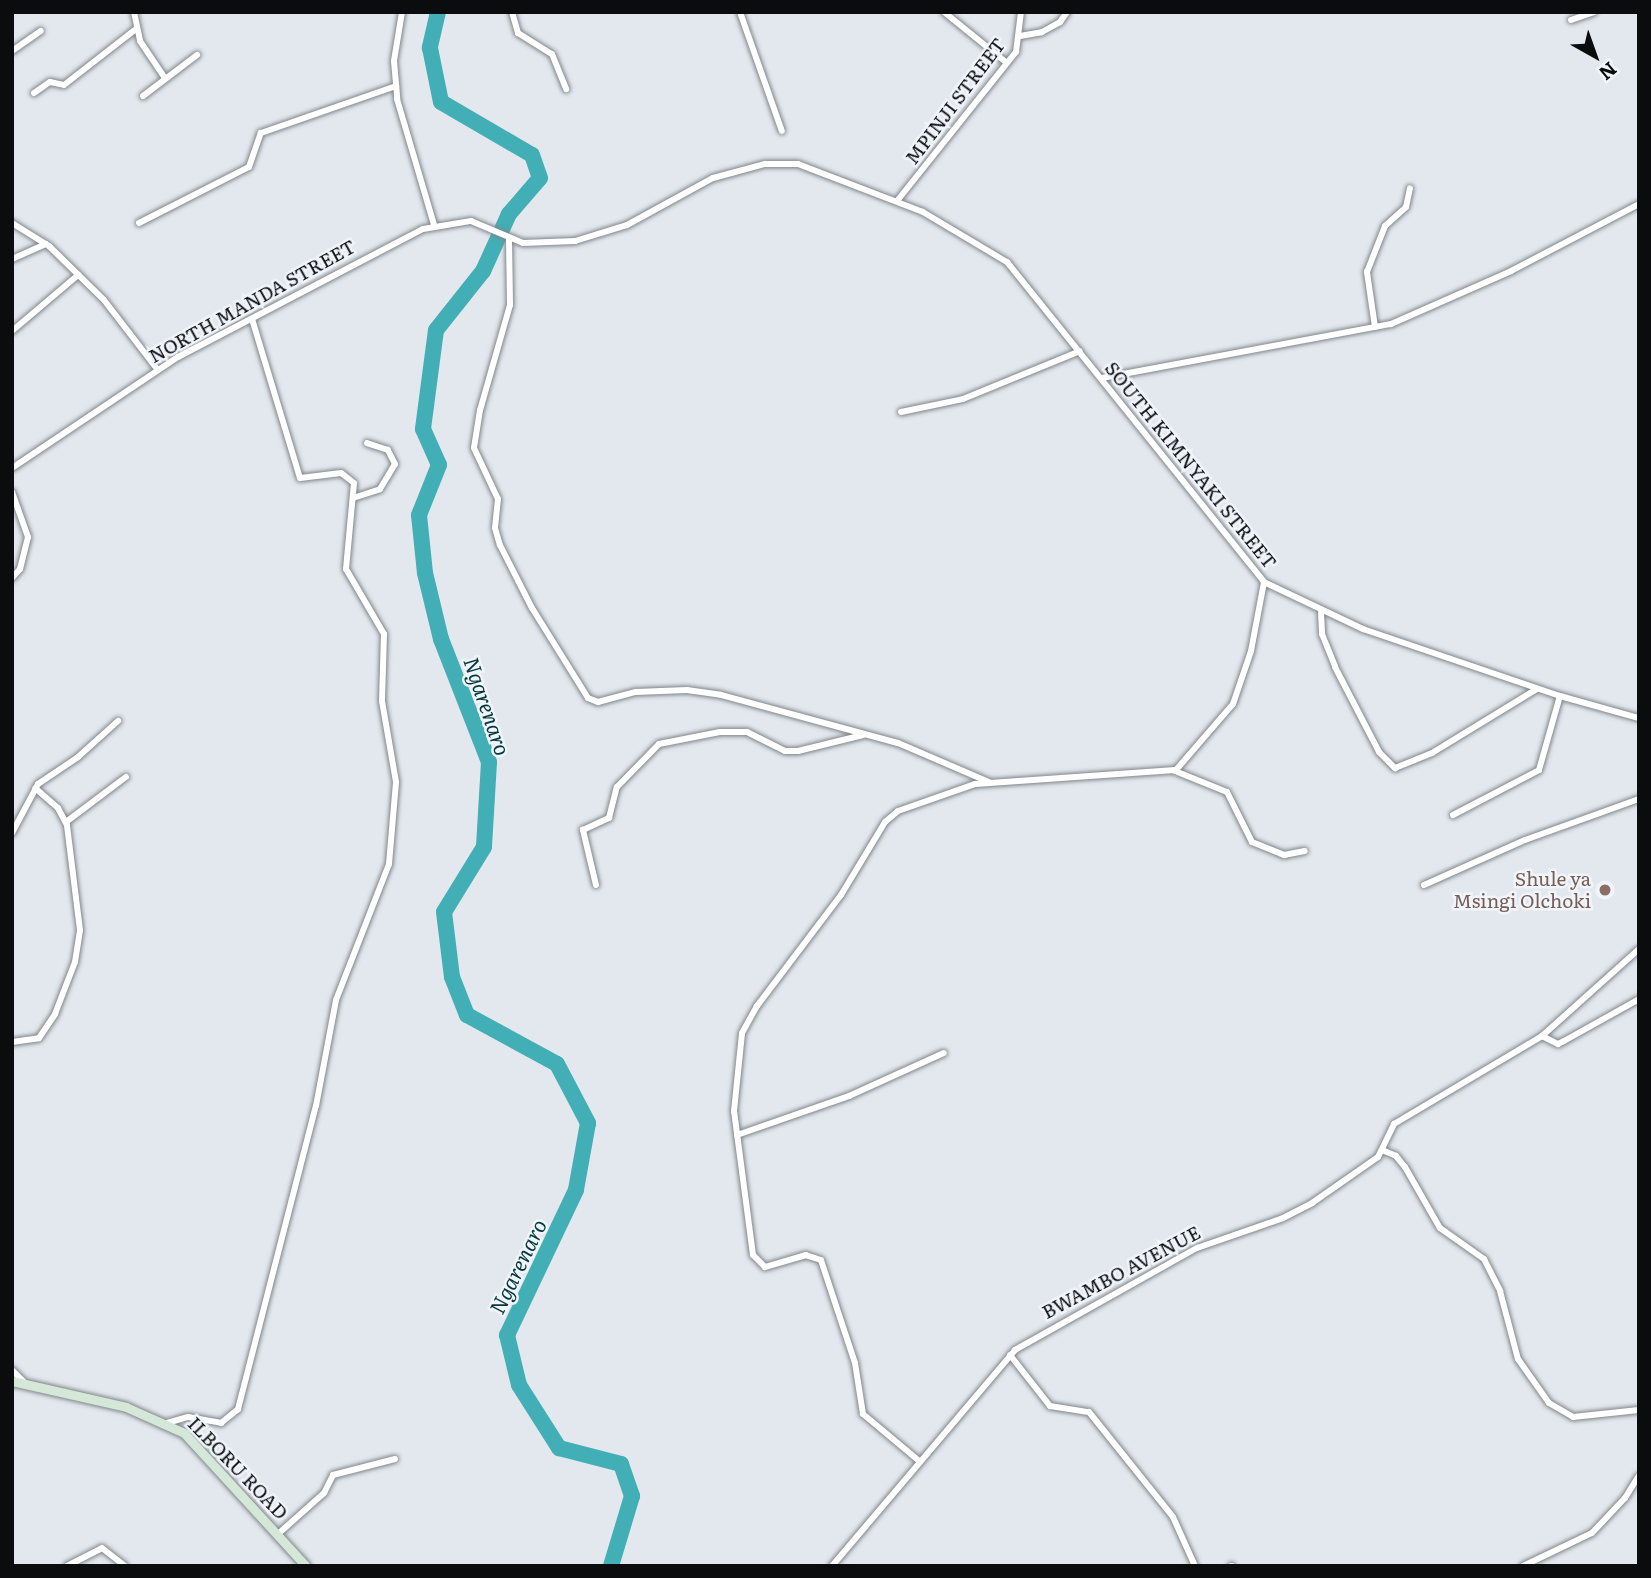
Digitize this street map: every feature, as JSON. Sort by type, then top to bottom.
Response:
[{"type":"street","points":[[134,12],[135,29],[165,78]]},
{"type":"street","points":[[402,12],[394,61],[396,86],[408,147],[434,225]]},
{"type":"street","points":[[512,12],[518,33],[552,54],[566,89]]},
{"type":"street","points":[[740,12],[782,131]]},
{"type":"street","points":[[944,12],[1007,63]]},
{"type":"street","name":"MPINJI STREET","points":[[897,201],[1007,63],[1020,36],[1021,12]]},
{"type":"street","points":[[1020,36],[1042,32],[1060,22],[1067,12]]},
{"type":"street","points":[[1571,19],[1594,12]]},
{"type":"street","points":[[34,93],[50,82],[64,85],[135,29]]},
{"type":"street","points":[[12,51],[41,31]]},
{"type":"street","points":[[143,96],[197,55]]},
{"type":"street","points":[[139,223],[248,167],[261,133],[396,86]]},
{"type":"street","name":"SOUTH KIMNYAKI STREET","points":[[509,240],[542,245],[596,235],[627,225],[713,178],[765,164],[807,167],[897,201],[957,229],[1007,262],[1264,582],[1321,613],[1537,689],[1639,718]]},
{"type":"street","points":[[1375,327],[1367,272],[1385,226],[1406,207],[1410,188]]},
{"type":"street","points":[[1102,378],[1375,327],[1511,271],[1639,204]]},
{"type":"street","name":"NORTH MANDA STREET","points":[[12,468],[158,370],[374,251],[434,225],[471,221],[509,240]]},
{"type":"street","points":[[12,223],[46,244],[104,300],[158,370]]},
{"type":"street","points":[[509,240],[510,305],[480,410],[474,448],[498,499],[495,528],[500,545],[532,608],[588,698],[598,702],[636,692],[709,693],[898,743],[992,783]]},
{"type":"street","points":[[12,259],[46,244]]},
{"type":"street","points":[[12,331],[78,275]]},
{"type":"street","points":[[167,1423],[188,1418],[221,1423],[237,1409],[316,1106],[336,1000],[388,864],[396,774],[382,701],[386,645],[383,630],[346,569],[354,483],[345,474],[300,478],[252,319]]},
{"type":"street","points":[[901,412],[963,399],[1080,351]]},
{"type":"street","points":[[353,498],[380,489],[395,464],[388,450],[368,443]]},
{"type":"street","points":[[12,492],[27,537],[20,569],[12,578]]},
{"type":"street","points":[[1175,771],[1233,704],[1251,651],[1264,582]]},
{"type":"street","points":[[1321,613],[1322,634],[1335,667],[1379,752],[1395,768],[1432,753],[1537,689]]},
{"type":"street","points":[[1453,815],[1539,771],[1560,696]]},
{"type":"street","points":[[12,833],[35,788],[118,721]]},
{"type":"street","points":[[596,885],[583,830],[609,818],[617,787],[659,744],[720,732],[747,732],[785,751],[799,751],[865,735]]},
{"type":"street","points":[[918,1460],[863,1414],[855,1363],[821,1260],[806,1255],[765,1267],[753,1255],[737,1135],[736,1065],[746,1025],[841,895],[885,822],[911,804],[956,789],[992,783],[1175,771],[1227,792],[1254,843],[1284,855],[1305,850]]},
{"type":"street","points":[[66,822],[126,777]]},
{"type":"street","points":[[12,1042],[34,1041],[44,1032],[75,962],[80,915],[66,822],[58,808],[35,788]]},
{"type":"street","points":[[1424,885],[1525,839],[1639,799]]},
{"type":"street","name":"BWAMBO AVENUE","points":[[832,1566],[918,1460],[1010,1355],[1197,1248],[1297,1212],[1372,1162],[1382,1150],[1387,1131],[1405,1116],[1542,1036],[1639,949]]},
{"type":"street","points":[[1542,1036],[1558,1044],[1639,999]]},
{"type":"street","points":[[737,1135],[849,1096],[944,1053]]},
{"type":"street","points":[[1382,1150],[1396,1156],[1405,1167],[1440,1228],[1484,1259],[1500,1291],[1518,1359],[1549,1403],[1573,1417],[1639,1409]]},
{"type":"street","points":[[1010,1355],[1054,1409],[1089,1412],[1173,1517],[1195,1566]]},
{"type":"street","points":[[12,1370],[24,1382]]},
{"type":"street","name":"ILBORU ROAD","points":[[12,1381],[89,1396],[167,1423],[199,1447],[306,1566]]},
{"type":"street","points":[[278,1534],[324,1493],[333,1475],[395,1459]]},
{"type":"street","points":[[1523,1566],[1592,1533],[1625,1498],[1639,1476]]},
{"type":"street","points":[[67,1566],[102,1548],[125,1566]]},
{"type":"waterway","name":"Ngarenaro","points":[[438,12],[430,48],[441,102],[532,155],[540,178],[509,214],[483,271],[436,330],[423,429],[439,465],[419,515],[425,573],[441,639],[489,762],[484,847],[444,912],[452,977],[467,1015],[557,1064],[588,1123],[576,1190],[507,1335],[519,1385],[559,1448],[621,1464],[632,1496],[611,1566]]},
{"type":"place","name":"Shule ya Msingi Olchoki","points":[[1605,890]]}]
